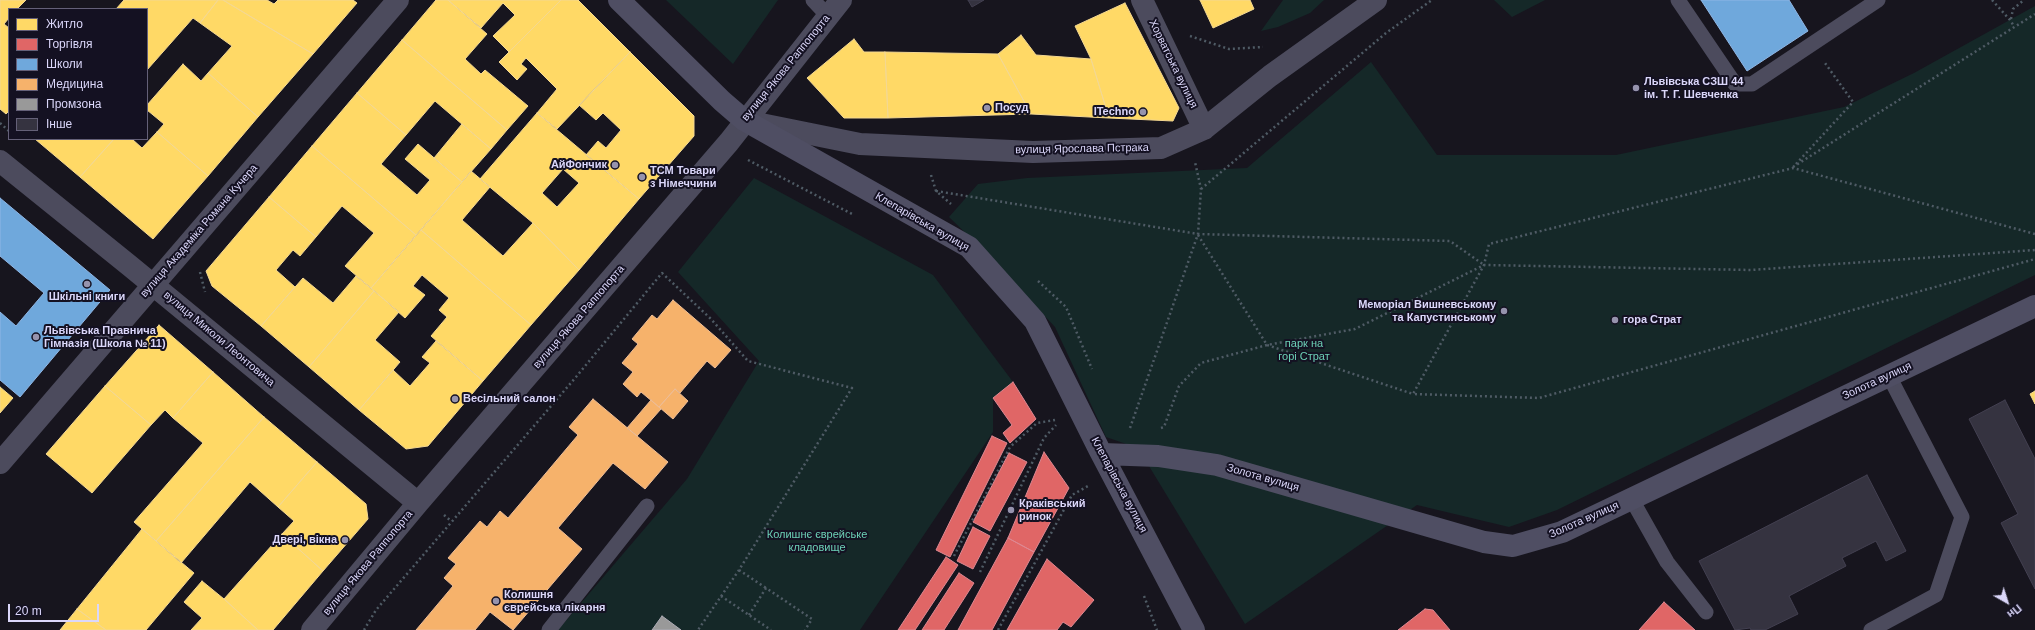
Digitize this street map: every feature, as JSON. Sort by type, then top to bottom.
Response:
[{"type":"street","name":"вулиця Академіка Романа Кучера","points":[[0,463],[398,0]]},
{"type":"street","name":"Клепарівська вулиця","points":[[619,0],[722,101],[744,120],[969,247],[1035,321],[1102,454],[1194,630]]},
{"type":"street","name":"Хорватська вулиця","points":[[1142,0],[1204,129]]},
{"type":"street","name":"вулиця Ярослава Пстрака","points":[[744,120],[860,144],[1033,152],[1161,148],[1204,129],[1270,76],[1376,0]]},
{"type":"street","name":"вулиця Якова Раппопорта","points":[[312,630],[418,503],[729,142],[744,120],[835,8]]},
{"type":"street","name":"вулиця Миколи Леонтовича","points":[[0,162],[153,285],[418,503]]},
{"type":"street","name":"Золота вулиця","points":[[1102,454],[1158,456],[1217,465],[1484,542],[1513,546],[1562,532],[2035,306]]},
{"type":"lane","points":[[813,0],[835,8]]},
{"type":"lane","points":[[1678,0],[1735,84],[1752,84],[1878,0]]},
{"type":"lane","points":[[1871,630],[1936,595],[1962,517],[1889,376]]},
{"type":"lane","points":[[1631,498],[1667,562],[1706,612]]},
{"type":"lane","points":[[549,630],[647,506]]},
{"type":"path","points":[[1201,189],[1386,33],[1432,0]]},
{"type":"path","points":[[1992,0],[2014,26]]},
{"type":"path","points":[[2010,20],[2013,9],[2024,0]]},
{"type":"path","points":[[1413,394],[1484,265],[1489,244],[1793,168],[2035,14]]},
{"type":"path","points":[[1188,36],[1229,49],[1265,47]]},
{"type":"path","points":[[1793,168],[1853,102],[1812,44]]},
{"type":"path","points":[[0,123],[8,130]]},
{"type":"path","points":[[1128,433],[1198,234],[1201,189],[1193,155]]},
{"type":"path","points":[[743,156],[760,167],[858,218]]},
{"type":"path","points":[[1793,168],[2035,234]]},
{"type":"path","points":[[936,191],[1198,234],[1450,241],[1484,265]]},
{"type":"path","points":[[1198,234],[1267,345],[1413,394],[1540,398],[2035,259]]},
{"type":"path","points":[[1157,430],[1164,427],[1179,386],[1201,363],[1267,345],[1355,328],[1484,265],[1751,270],[2035,250]]},
{"type":"path","points":[[198,266],[205,293]]},
{"type":"path","points":[[364,630],[386,598],[576,377],[662,273],[711,319],[748,361],[852,388],[739,570],[698,630]]},
{"type":"path","points":[[954,556],[1010,447],[1037,423],[1057,419]]},
{"type":"path","points":[[980,572],[1044,438],[1059,423]]},
{"type":"path","points":[[998,630],[1072,495],[1089,485]]},
{"type":"path","points":[[739,570],[812,619],[805,630]]},
{"type":"path","points":[[749,615],[766,588]]},
{"type":"path","points":[[721,596],[771,630]]},
{"type":"green space","points":[[666,0],[778,0],[733,64]]},
{"type":"green space","points":[[1283,0],[1324,0],[1310,13],[1278,27],[1261,31]]},
{"type":"green space","points":[[1494,0],[1545,0],[1512,17]]},
{"type":"green space","name":"парк на горі Страт","points":[[2035,6],[2035,275],[1557,510],[1509,527],[1417,505],[1245,624],[1138,448],[1106,437],[1055,327],[983,250],[949,217],[978,184],[1027,178],[1247,168],[1371,62],[1437,155],[1616,155],[1844,107],[1914,73]]},
{"type":"green space","name":"Колишнє єврейське кладовище","points":[[754,178],[933,275],[1013,382],[993,398],[993,432],[860,630],[558,630],[687,479],[759,361],[678,272]]},
{"type":"building: Житло","points":[[0,0],[26,0],[18,8],[8,8],[8,19],[4,24],[8,27],[8,112],[6,114],[0,109]]},
{"type":"building: Житло","points":[[124,0],[218,0],[200,23],[193,18],[148,69],[148,8],[117,8]]},
{"type":"building: Житло","points":[[218,0],[223,0],[313,54],[258,117],[208,73],[232,46],[200,23]]},
{"type":"building: Житло","points":[[223,0],[267,0],[274,4],[278,0],[353,0],[357,3],[313,54]]},
{"type":"building: Житло","points":[[436,0],[448,0],[487,34],[465,59],[481,74],[485,70],[528,106],[507,130],[402,40]]},
{"type":"building: Житло","points":[[448,0],[561,0],[509,52],[493,36],[515,15],[503,3],[481,28]]},
{"type":"building: Житло","points":[[561,0],[578,0],[630,52],[557,129],[537,113],[557,89],[526,58],[521,64],[527,69],[517,80],[499,62]]},
{"type":"building: Житло","points":[[1200,0],[1250,0],[1254,9],[1213,28]]},
{"type":"building: Житло","points":[[1125,3],[1179,108],[1173,121],[1109,118],[1091,59],[1075,26]]},
{"type":"building: Житло","points":[[1021,35],[1036,55],[1091,59],[1109,118],[1031,114],[998,54]]},
{"type":"building: Житло","points":[[854,39],[864,52],[885,52],[888,118],[844,118],[807,78]]},
{"type":"building: Житло","points":[[402,40],[507,130],[491,149],[435,101],[406,135],[357,93]]},
{"type":"building: Житло","points":[[630,52],[694,116],[694,136],[639,199],[586,155],[598,141],[606,148],[621,130],[603,113],[596,120],[579,105]]},
{"type":"building: Житло","points":[[885,52],[998,54],[1031,114],[888,118]]},
{"type":"building: Житло","points":[[183,64],[201,81],[208,73],[258,117],[208,176],[157,132],[164,124],[148,111],[148,104]]},
{"type":"building: Житло","points":[[357,93],[406,135],[381,164],[417,195],[430,180],[405,159],[418,144],[462,182],[416,235],[312,146]]},
{"type":"building: Житло","points":[[537,113],[639,199],[579,270],[533,223],[480,179]],"holes":[[[563,169],[579,183],[557,207],[542,193]]]},
{"type":"building: Житло","points":[[462,124],[491,149],[462,182],[434,158]]},
{"type":"building: Житло","points":[[157,132],[208,176],[153,239],[80,177],[113,140],[133,140],[142,148]]},
{"type":"building: Житло","points":[[36,140],[113,140],[80,177]]},
{"type":"building: Житло","points":[[312,146],[416,235],[371,288],[345,266],[374,233],[342,206],[316,237],[269,197]]},
{"type":"building: Житло","points":[[471,171],[490,187],[462,220],[503,256],[533,223],[579,270],[531,325],[421,230]]},
{"type":"building: Житло","points":[[269,197],[316,237],[300,256],[293,250],[276,270],[295,287],[261,326],[212,286],[206,271]]},
{"type":"building: Житло","points":[[421,230],[531,325],[483,381],[431,336],[447,317],[439,310],[449,298],[422,275],[413,286],[425,295],[405,318],[371,288]]},
{"type":"building: Житло","points":[[356,276],[374,291],[309,367],[261,326],[303,278],[333,303]]},
{"type":"building: Житло","points":[[374,291],[399,312],[375,340],[400,362],[359,410],[309,367]]},
{"type":"building: Житло","points":[[159,325],[213,372],[173,418],[165,410],[151,425],[105,386]]},
{"type":"building: Житло","points":[[436,341],[483,381],[428,446],[406,449],[359,410],[393,370],[410,386],[430,363],[422,357]]},
{"type":"building: Житло","points":[[213,372],[264,417],[156,541],[134,522],[203,443],[173,418]]},
{"type":"building: Житло","points":[[105,386],[151,425],[92,493],[46,454]]},
{"type":"building: Житло","points":[[0,387],[13,398],[0,413]]},
{"type":"building: Житло","points":[[2035,391],[2035,404],[2030,394]]},
{"type":"building: Житло","points":[[264,417],[317,462],[278,507],[250,482],[181,563],[156,541]]},
{"type":"building: Житло","points":[[317,462],[366,504],[368,519],[323,571],[282,534],[294,521],[278,507]]},
{"type":"building: Житло","points":[[142,529],[194,573],[146,630],[106,630],[77,609]]},
{"type":"building: Житло","points":[[282,534],[323,571],[273,630],[258,630],[224,599]]},
{"type":"building: Житло","points":[[202,581],[258,630],[191,630],[202,618],[184,602]]},
{"type":"building: Житло","points":[[77,609],[106,630],[60,630]]},
{"type":"building: Торгівля","points":[[1013,382],[1036,419],[1010,443],[1003,433],[1012,425],[993,398]]},
{"type":"building: Торгівля","points":[[992,436],[1007,443],[950,557],[936,550]]},
{"type":"building: Торгівля","points":[[1044,452],[1069,488],[1034,552],[1008,538]]},
{"type":"building: Торгівля","points":[[1009,453],[1027,462],[990,531],[973,522]]},
{"type":"building: Торгівля","points":[[973,527],[990,536],[973,569],[957,561]]},
{"type":"building: Торгівля","points":[[1008,538],[1034,552],[992,630],[958,630]]},
{"type":"building: Торгівля","points":[[946,557],[958,565],[915,630],[898,630]]},
{"type":"building: Торгівля","points":[[1047,559],[1094,600],[1071,627],[1063,622],[1057,630],[1007,630]]},
{"type":"building: Торгівля","points":[[959,573],[974,583],[944,630],[922,630]]},
{"type":"building: Торгівля","points":[[1664,602],[1695,630],[1639,630]]},
{"type":"building: Торгівля","points":[[1425,609],[1433,610],[1450,630],[1398,630]]},
{"type":"building: Школи","points":[[1701,0],[1789,0],[1808,31],[1747,71]]},
{"type":"building: Школи","name":"Львівська Правнича Гімназія (Школа № 11)","points":[[0,198],[110,290],[20,397],[0,380],[0,312],[16,326],[44,293],[0,256]]},
{"type":"building: Медицина","points":[[673,300],[731,350],[715,368],[707,361],[680,393],[675,389],[659,407],[641,392],[637,397],[623,384],[633,372],[622,363],[638,344],[632,339],[652,315],[657,319]]},
{"type":"building: Медицина","points":[[675,389],[688,401],[673,419],[659,407]]},
{"type":"building: Медицина","points":[[593,399],[668,462],[645,489],[613,463],[558,528],[582,549],[513,630],[490,612],[475,630],[416,630],[453,586],[444,578],[456,564],[448,558],[480,521],[487,527],[500,511],[508,518],[578,435],[569,427]]},
{"type":"building: Медицина","points":[[651,400],[661,409],[637,436],[627,428]]},
{"type":"building: Промзона","points":[[662,616],[681,630],[652,630]]},
{"type":"building: Інше","points":[[968,0],[984,0],[972,7]]},
{"type":"building: Інше","points":[[2005,400],[2035,459],[2035,589],[2001,523],[2018,514],[1969,419]]},
{"type":"building: Інше","points":[[1867,475],[1906,551],[1886,561],[1876,541],[1842,558],[1846,566],[1789,596],[1798,614],[1765,630],[1751,630],[1750,628],[1735,630],[1699,561]]},
{"type":"place","name":"Львівська СЗШ 44 ім. Т. Г. Шевченка","points":[[1636,88]]},
{"type":"place","name":"Посуд","points":[[987,108]]},
{"type":"place","name":"ITechno","points":[[1143,112]]},
{"type":"place","name":"АйФончик","points":[[615,165]]},
{"type":"place","name":"ТСМ Товари з Німеччини","points":[[642,177]]},
{"type":"place","name":"Шкільні книги","points":[[87,284]]},
{"type":"place","name":"Меморіал Вишневському та Капустинському","points":[[1504,311]]},
{"type":"place","name":"гора Страт","points":[[1615,320]]},
{"type":"place","name":"Львівська Правнича Гімназія (Школа № 11)","points":[[36,337]]},
{"type":"place","name":"Весільний салон","points":[[455,399]]},
{"type":"place","name":"Краківський ринок","points":[[1011,510]]},
{"type":"place","name":"Двері, вікна","points":[[345,540]]},
{"type":"place","name":"Колишня єврейська лікарня","points":[[496,601]]}]
